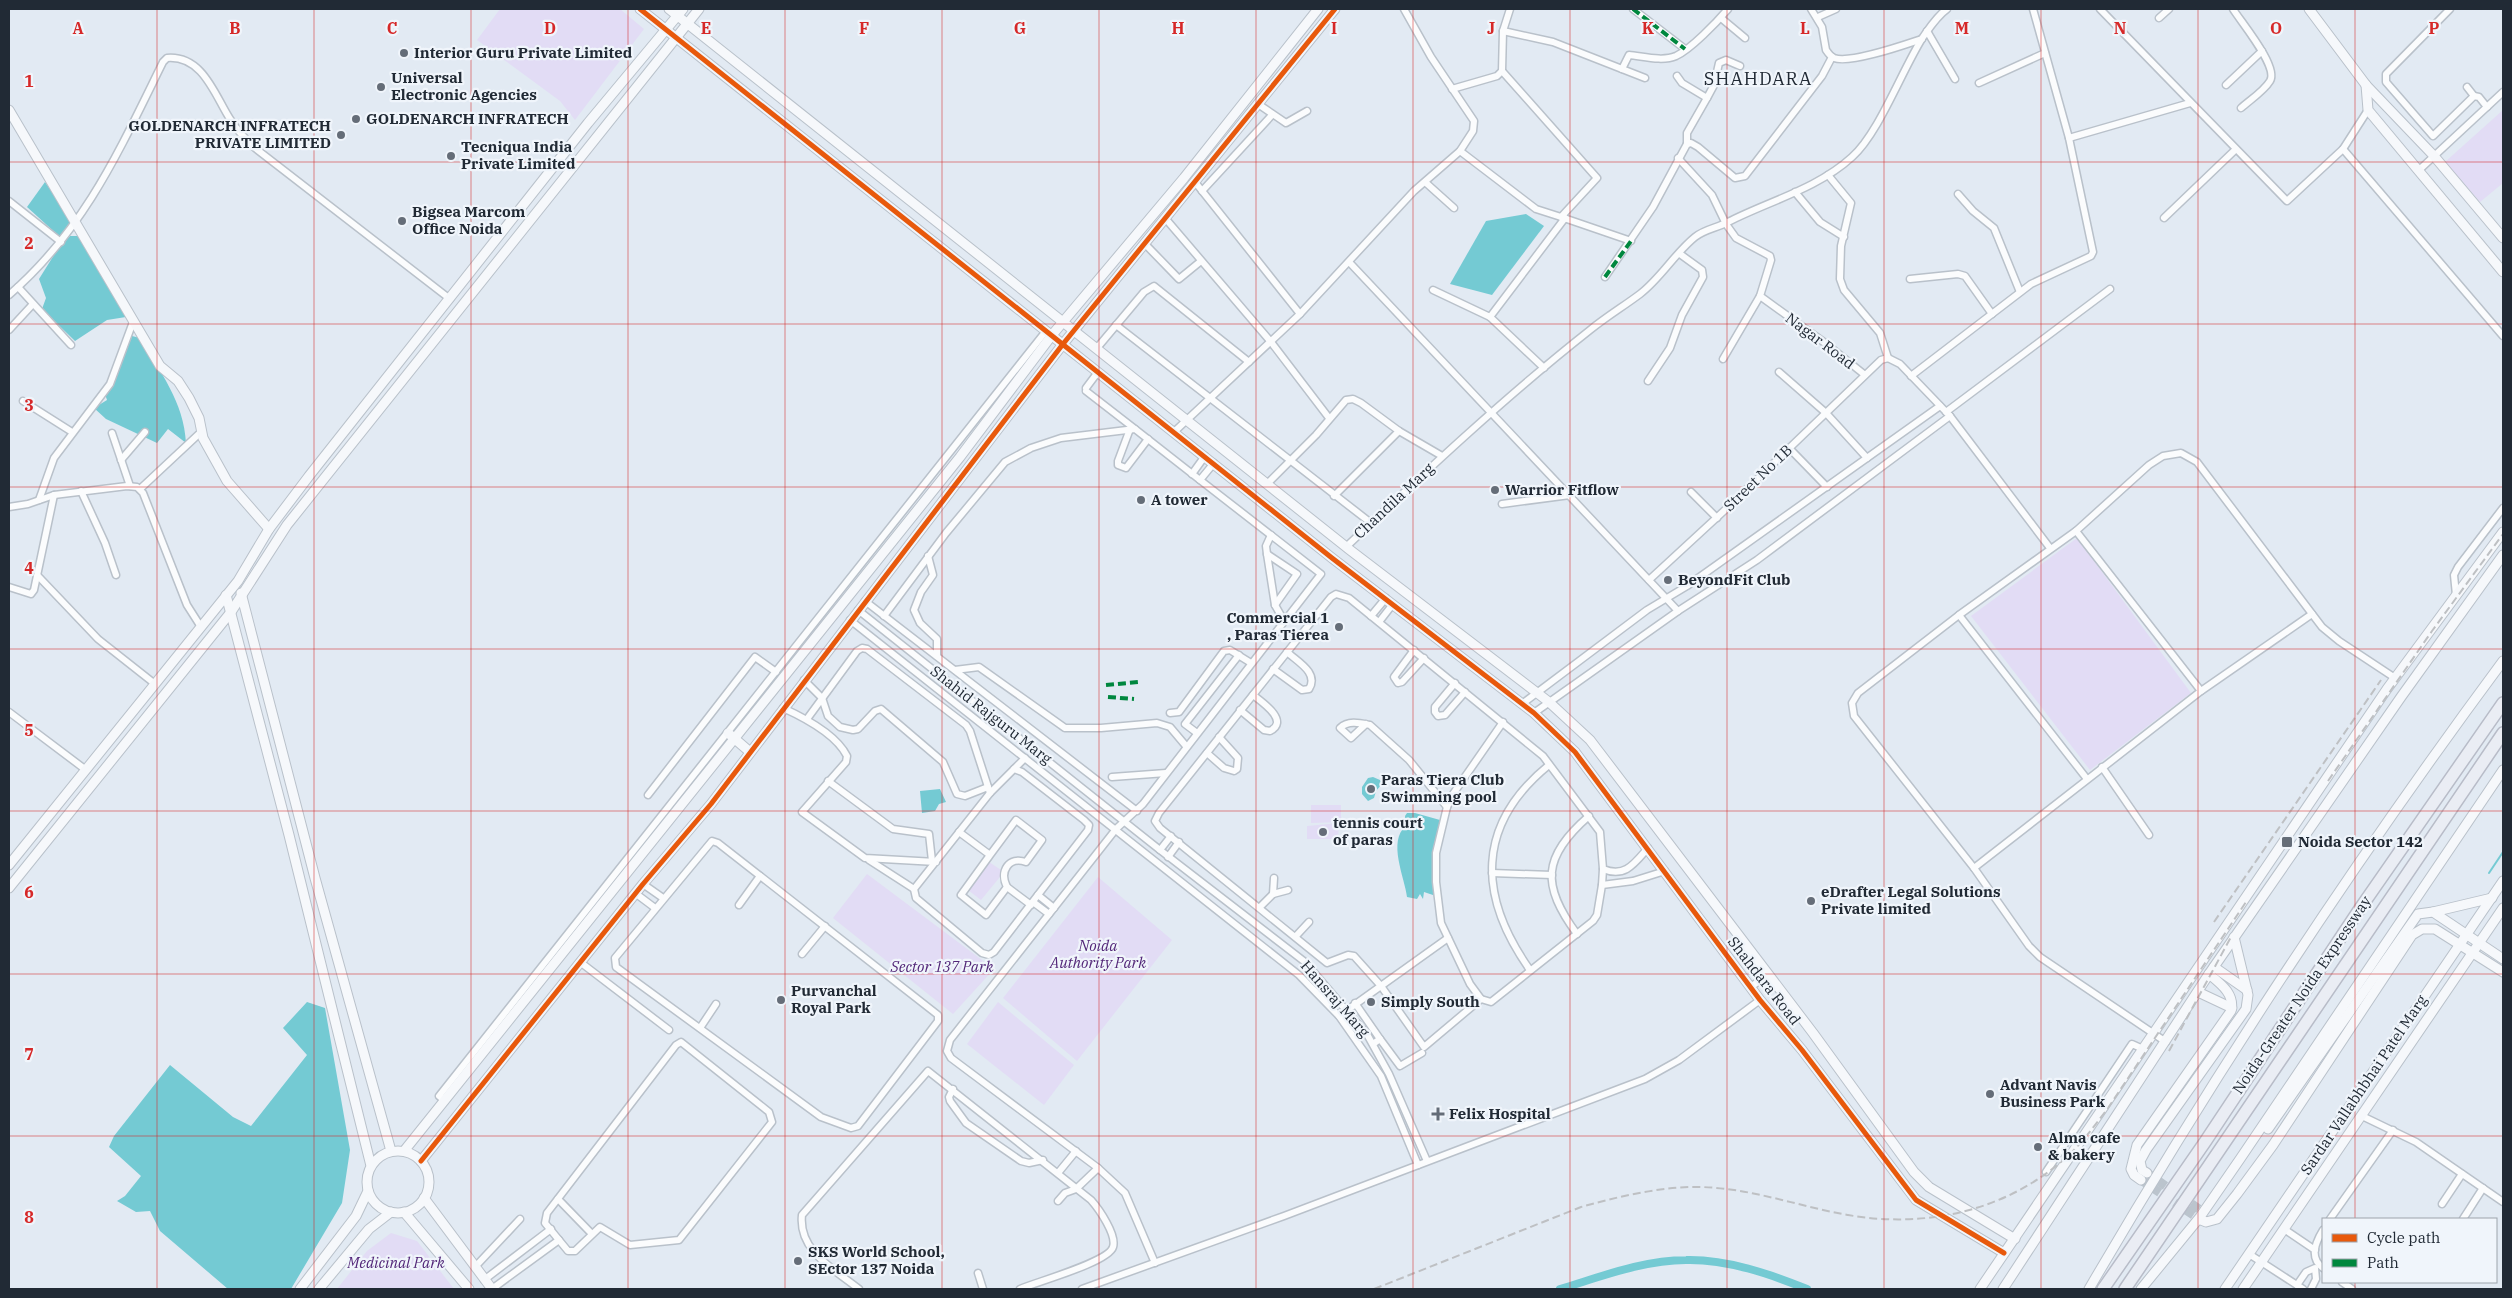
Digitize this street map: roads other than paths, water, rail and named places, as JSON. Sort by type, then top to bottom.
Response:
[{"type":"highway","name":"Noida-Greater Noida Expressway","points":[[2103,1289],[2205,1142],[2359,910],[2503,703]]},
{"type":"highway","name":"Noida-Greater Noida Expressway","points":[[2125,1289],[2503,733]]},
{"type":"street","name":"Shahdara Road","points":[[640,9],[1174,432],[1534,713],[1575,752],[1666,871],[1760,1000],[1802,1050],[1916,1200],[2004,1253]]},
{"type":"street","name":"Shahdara Road","points":[[669,9],[680,12],[688,23],[1346,546],[1549,702],[1590,740],[1768,974],[1914,1172],[1929,1186],[2015,1238]]},
{"type":"street","points":[[9,888],[231,612],[279,535],[699,9]]},
{"type":"street","points":[[732,736],[776,672],[1049,333],[1064,321],[1184,178],[1318,9]]},
{"type":"street","points":[[421,1161],[642,884],[710,804],[1063,344],[1335,9]]},
{"type":"street","points":[[1174,432],[1300,314],[1350,263],[1386,220],[1460,151],[1473,132],[1474,120],[1452,89],[1404,9]]},
{"type":"street","points":[[1490,317],[1563,218],[1597,178],[1502,71],[1503,31],[1510,9]]},
{"type":"street","points":[[1634,9],[1685,49]]},
{"type":"street","points":[[1622,69],[1628,55],[1662,58],[1675,57],[1721,18],[1728,9]]},
{"type":"street","points":[[1811,9],[1818,17],[1822,27],[1826,50],[1832,57],[1847,59],[1922,39]]},
{"type":"street","points":[[1818,17],[1836,9]]},
{"type":"street","points":[[1911,376],[2031,284],[2091,256],[2094,252],[2068,138],[2033,9]]},
{"type":"street","points":[[2100,9],[2235,150],[2287,201],[2343,149],[2368,110],[2382,99]]},
{"type":"street","points":[[2159,18],[2169,9]]},
{"type":"street","points":[[2233,9],[2271,66],[2272,76],[2270,81],[2242,108]]},
{"type":"street","points":[[2309,9],[2366,85],[2382,99],[2434,156],[2503,238]]},
{"type":"street","points":[[2450,9],[2386,74],[2386,82],[2430,133],[2435,136],[2474,96]]},
{"type":"street","name":"Chandila Marg","points":[[1346,546],[1442,456],[1544,368],[1589,330],[1641,293],[1680,254],[1694,237],[1711,227],[1726,224],[1795,192],[1828,175],[1852,158],[1870,136],[1922,39],[1943,10]]},
{"type":"street","points":[[9,865],[238,581],[269,529],[315,468],[588,123],[680,12]]},
{"type":"street","points":[[1721,18],[1745,38]]},
{"type":"street","points":[[1503,31],[1553,42],[1645,78]]},
{"type":"street","points":[[1927,31],[1955,79]]},
{"type":"street","points":[[2226,85],[2262,52]]},
{"type":"street","points":[[1979,82],[2045,53]]},
{"type":"street","points":[[1687,144],[1691,143],[1698,147],[1734,178],[1745,176],[1822,76],[1832,57]]},
{"type":"street","points":[[9,296],[61,242],[76,222],[110,169],[163,62],[167,58],[173,58],[195,68],[208,79],[231,121],[256,148],[450,299]]},
{"type":"street","points":[[1605,277],[1653,207],[1687,144],[1687,133],[1714,85],[1719,63],[1726,60],[1740,66]]},
{"type":"street","points":[[1452,89],[1497,76],[1502,71]]},
{"type":"street","points":[[1677,76],[1682,83],[1707,98]]},
{"type":"street","points":[[2366,85],[2368,110],[2503,272]]},
{"type":"street","points":[[2466,87],[2474,96],[2479,97],[2487,107]]},
{"type":"street","points":[[2418,171],[2503,92]]},
{"type":"street","points":[[2068,138],[2190,103]]},
{"type":"street","points":[[1258,104],[1286,123],[1307,111]]},
{"type":"street","points":[[9,110],[160,366],[178,382],[189,398],[199,418],[201,432],[211,454],[230,485],[269,529]]},
{"type":"street","points":[[1202,191],[1272,115]]},
{"type":"street","points":[[2343,149],[2503,336]]},
{"type":"street","points":[[2164,218],[2235,150]]},
{"type":"street","points":[[1460,151],[1536,209],[1630,241]]},
{"type":"street","points":[[1678,158],[1712,195],[1726,224],[1740,241],[1770,256],[1771,260],[1760,296],[1723,359]]},
{"type":"street","points":[[1828,175],[1851,203],[1844,237],[1840,279],[1844,290],[1880,333],[1888,358],[1900,364],[1948,414],[2050,548]]},
{"type":"street","points":[[1195,182],[1300,314]]},
{"type":"street","points":[[1425,182],[1454,208]]},
{"type":"street","points":[[1795,192],[1820,222],[1844,237]]},
{"type":"street","points":[[1958,194],[1973,211],[1994,228],[2020,292]]},
{"type":"street","points":[[9,202],[61,242]]},
{"type":"street","points":[[1165,218],[1270,342],[1329,418]]},
{"type":"street","points":[[1145,244],[1180,278],[1201,261]]},
{"type":"street","points":[[1648,381],[1670,348],[1682,315],[1702,276],[1702,270],[1680,254]]},
{"type":"street","points":[[1350,263],[1493,412],[1678,611]]},
{"type":"street","points":[[1910,279],[1958,274],[1965,276],[1992,314]]},
{"type":"street","points":[[1097,348],[1148,287],[1154,286],[1249,362]]},
{"type":"street","points":[[18,287],[71,345]]},
{"type":"street","points":[[1432,290],[1490,317],[1544,368]]},
{"type":"street","points":[[1534,713],[1678,611],[1757,560],[2110,290]]},
{"type":"street","name":"Nagar Road","points":[[1760,296],[1825,343],[1865,376],[1881,360],[1888,358]]},
{"type":"street","points":[[9,330],[32,304]]},
{"type":"street","points":[[39,500],[51,464],[72,432],[110,384],[133,322]]},
{"type":"street","points":[[1116,325],[1371,523]]},
{"type":"street","points":[[404,1152],[732,736],[960,456],[1049,333]]},
{"type":"street","points":[[1098,372],[1086,390],[1133,429],[1321,574],[1137,811],[1124,820],[1116,829],[1049,914],[950,1040],[946,1051],[951,1058],[1098,1168],[1125,1193],[1155,1263]]},
{"type":"street","points":[[1779,372],[1826,413],[1867,458]]},
{"type":"street","name":"Street No 1B","points":[[1649,580],[1717,518],[1865,376]]},
{"type":"street","points":[[1268,484],[1346,400],[1353,399],[1361,403],[1399,431],[1442,456]]},
{"type":"street","points":[[22,401],[72,432]]},
{"type":"street","points":[[1522,704],[1647,610],[1667,599],[1940,406]]},
{"type":"street","points":[[1133,429],[1118,461],[1118,465],[1122,468],[1126,468],[1148,439]]},
{"type":"street","points":[[884,616],[928,556],[1005,462],[1016,455],[1062,438],[1133,429]]},
{"type":"street","points":[[1334,496],[1399,431]]},
{"type":"street","points":[[121,460],[145,432]]},
{"type":"street","points":[[140,489],[201,432]]},
{"type":"street","points":[[112,433],[130,486]]},
{"type":"street","points":[[1789,448],[1827,487]]},
{"type":"street","points":[[2166,1042],[2034,951],[1974,868],[1854,716],[1852,703],[1858,693],[1959,615],[2076,530],[2149,465],[2163,456],[2186,454],[2197,462],[2328,634],[2395,678]]},
{"type":"street","points":[[1192,474],[1205,456]]},
{"type":"street","points":[[1200,480],[1214,463]]},
{"type":"street","points":[[9,507],[28,504],[54,495],[82,491],[130,486],[140,489],[164,541],[187,605],[201,627]]},
{"type":"street","points":[[82,491],[106,544],[116,575]]},
{"type":"street","points":[[1692,492],[1717,518]]},
{"type":"street","points":[[9,587],[31,594],[38,576],[40,556],[54,495]]},
{"type":"street","points":[[1502,504],[1570,495]]},
{"type":"street","points":[[2456,595],[2454,575],[2503,508]]},
{"type":"street","points":[[2076,530],[2201,691]]},
{"type":"street","points":[[1980,1289],[2395,678],[2503,532]]},
{"type":"street","points":[[1271,535],[1266,546],[1267,554],[1275,605],[1284,621]]},
{"type":"street","points":[[1267,554],[1297,574],[1275,605]]},
{"type":"street","points":[[2002,1289],[2026,1250],[2166,1042],[2211,970],[2401,697],[2503,555]]},
{"type":"street","points":[[928,556],[933,575],[921,592],[914,610],[920,623],[937,639],[937,656]]},
{"type":"street","points":[[38,576],[98,639],[155,684]]},
{"type":"street","points":[[238,581],[315,878],[391,1152]]},
{"type":"street","points":[[1481,999],[1424,1047],[1380,986],[1351,955],[1328,964],[1171,836],[1157,824],[1155,818],[1331,597],[1336,594],[1349,598],[1455,683],[1536,750],[1589,816],[1602,836],[1602,885],[1595,918],[1490,1002],[1481,999],[1467,978],[1439,918],[1436,853],[1447,807],[1469,769],[1502,722]]},
{"type":"street","points":[[226,595],[289,835],[371,1166]]},
{"type":"street","points":[[865,601],[1137,811]]},
{"type":"street","points":[[1372,616],[1389,601]]},
{"type":"street","points":[[1379,622],[1389,601]]},
{"type":"street","name":"Shahid Rajguru Marg","points":[[858,610],[1124,820]]},
{"type":"street","points":[[1974,868],[2201,691],[2312,614]]},
{"type":"street","points":[[1959,615],[2087,778]]},
{"type":"street","name":"Shahid Rajguru Marg","points":[[850,620],[1116,829]]},
{"type":"street","points":[[806,719],[857,651],[862,648],[870,650],[966,725],[970,731],[989,790]]},
{"type":"street","points":[[1170,713],[1179,712],[1224,651],[1230,650],[1251,663]]},
{"type":"street","points":[[1414,650],[1394,677],[1398,683],[1402,682],[1424,658]]},
{"type":"street","points":[[1274,669],[1302,690],[1309,689],[1312,675],[1287,652]]},
{"type":"street","points":[[1196,733],[1185,724],[1239,655]]},
{"type":"street","points":[[648,796],[755,657],[776,672]]},
{"type":"street","points":[[2089,1289],[2152,1181],[2336,897],[2503,661]]},
{"type":"street","points":[[955,670],[979,668],[1065,728],[1101,728],[1157,723],[1170,727],[1186,746]]},
{"type":"street","points":[[804,680],[822,698],[828,716],[835,724],[853,730],[858,729],[878,710],[885,711],[942,762],[960,796],[989,790]]},
{"type":"street","points":[[1455,683],[1435,707],[1435,712],[1438,716],[1445,715],[1465,692]]},
{"type":"street","points":[[1240,710],[1264,730],[1270,732],[1276,727],[1278,722],[1275,715],[1253,695]]},
{"type":"street","points":[[783,708],[806,719],[843,747],[847,756],[846,762],[802,812],[866,858],[914,889],[916,898],[982,953],[989,955],[994,952],[1038,896],[1088,830],[1089,824],[1022,772],[1014,769]]},
{"type":"street","points":[[9,712],[86,770]]},
{"type":"street","points":[[1366,724],[1370,725],[1409,760],[1447,807]]},
{"type":"street","points":[[732,736],[750,752]]},
{"type":"street","points":[[1207,753],[1228,770],[1234,771],[1237,769],[1238,758],[1219,737]]},
{"type":"street","points":[[914,889],[989,790],[1025,758]]},
{"type":"street","points":[[1530,970],[1514,948],[1494,897],[1493,851],[1506,812],[1527,786],[1549,764]]},
{"type":"street","points":[[2102,767],[2149,835]]},
{"type":"street","points":[[2140,1289],[2200,1217],[2503,770]]},
{"type":"street","points":[[1112,777],[1166,773]]},
{"type":"street","points":[[828,781],[893,829],[929,834],[934,861]]},
{"type":"street","points":[[1577,934],[1557,905],[1552,875],[1558,850],[1564,841],[1589,816]]},
{"type":"street","points":[[1007,887],[986,915],[961,895],[1016,820],[1042,840],[1026,862],[1019,859],[1007,865],[1004,876],[1007,887],[1049,914]]},
{"type":"street","name":"Hansraj Marg","points":[[1124,820],[1168,857],[1305,962],[1346,1009],[1372,1044],[1389,1074],[1428,1161]]},
{"type":"street","name":"Hansraj Marg","points":[[1116,829],[1299,975],[1339,1016],[1381,1076],[1418,1164]]},
{"type":"street","points":[[959,832],[990,855]]},
{"type":"street","points":[[1160,850],[1171,836]]},
{"type":"street","points":[[712,841],[718,843],[932,1008],[939,1017],[858,1126],[851,1128],[821,1117],[616,967],[614,964],[615,958],[663,898],[712,841]]},
{"type":"street","points":[[1168,857],[1180,842]]},
{"type":"street","points":[[1603,869],[1619,873],[1626,872],[1648,848]]},
{"type":"street","points":[[866,858],[934,861]]},
{"type":"street","points":[[1602,885],[1633,881],[1666,871]]},
{"type":"street","points":[[1492,873],[1552,875]]},
{"type":"street","points":[[739,906],[760,876]]},
{"type":"street","points":[[1272,894],[1274,878]]},
{"type":"street","name":"Sardar Vallabhbhai Patel Marg","points":[[2225,1289],[2503,881]]},
{"type":"street","points":[[642,884],[663,898]]},
{"type":"street","points":[[1260,907],[1272,894],[1288,890]]},
{"type":"street","points":[[635,893],[655,908]]},
{"type":"street","points":[[1038,896],[1054,908]]},
{"type":"street","points":[[2492,898],[2418,914],[2210,1213],[2203,1217],[2206,1222],[2217,1219],[2273,1145],[2412,935],[2422,929],[2434,929],[2461,944],[2503,972]]},
{"type":"street","name":"Sardar Vallabhbhai Patel Marg","points":[[2243,1289],[2503,908]]},
{"type":"street","points":[[2433,912],[2503,959]]},
{"type":"street","points":[[1296,936],[1309,922]]},
{"type":"street","points":[[802,954],[826,926]]},
{"type":"street","points":[[2211,970],[2231,997],[2232,1008],[2211,1043],[2137,1144],[2131,1168],[2134,1175],[2144,1176],[2140,1161],[2146,1150],[2246,1009],[2247,990],[2234,937]]},
{"type":"street","points":[[1339,1016],[1346,1009],[1448,938]]},
{"type":"street","points":[[580,962],[670,1030]]},
{"type":"street","points":[[2211,970],[2247,990]]},
{"type":"street","points":[[1751,987],[1768,974]]},
{"type":"street","points":[[2198,992],[2232,1008]]},
{"type":"street","points":[[1082,1289],[1651,1076],[1678,1060],[1760,1000]]},
{"type":"street","points":[[1355,1003],[1400,1066],[1422,1053]]},
{"type":"street","points":[[700,1028],[716,1004]]},
{"type":"street","points":[[1372,1044],[1380,1039]]},
{"type":"street","points":[[681,1042],[769,1112],[773,1118],[732,1175],[679,1240],[634,1245],[625,1243],[600,1227],[591,1233],[572,1252],[568,1251],[551,1230],[545,1218],[558,1199],[676,1045],[681,1042]]},
{"type":"street","points":[[2046,1172],[2132,1044],[2143,1049]]},
{"type":"street","points":[[859,1289],[810,1248],[804,1238],[801,1227],[802,1215],[927,1072],[952,1089],[1043,1160],[1091,1200],[1102,1213],[1113,1240],[1112,1250],[1107,1255],[1083,1266],[1020,1289]]},
{"type":"street","points":[[952,1089],[949,1096],[950,1101],[966,1122],[1021,1161],[1029,1163],[1043,1160]]},
{"type":"street","points":[[2362,1116],[2416,1142],[2503,1202]]},
{"type":"street","points":[[2331,1218],[2393,1130]]},
{"type":"street","points":[[1058,1173],[1076,1151]]},
{"type":"street","points":[[391,1152],[404,1152],[421,1161],[428,1179],[424,1198],[416,1207],[404,1212],[391,1212],[374,1203],[368,1192],[367,1179],[371,1166],[380,1157],[391,1152]]},
{"type":"street","points":[[1058,1201],[1065,1193],[1076,1189],[1098,1168]]},
{"type":"street","points":[[2442,1204],[2462,1174]]},
{"type":"street","points":[[2463,1218],[2483,1188]]},
{"type":"street","points":[[300,1289],[356,1216],[368,1192]]},
{"type":"street","points":[[424,1198],[492,1289],[559,1240]]},
{"type":"street","points":[[558,1199],[591,1233]]},
{"type":"street","points":[[319,1289],[369,1229],[391,1212]]},
{"type":"street","points":[[404,1212],[469,1289]]},
{"type":"street","points":[[475,1267],[520,1219]]},
{"type":"street","points":[[2284,1229],[2315,1250]]},
{"type":"street","points":[[484,1280],[551,1230]]},
{"type":"street","points":[[2311,1289],[2316,1279],[2315,1250],[2322,1232]]},
{"type":"street","points":[[2249,1254],[2303,1289]]},
{"type":"street","points":[[2297,1285],[2306,1272],[2316,1266],[2322,1268]]},
{"type":"street","points":[[978,1273],[983,1289]]},
{"type":"water","points":[[45,182],[73,222],[60,237],[27,207]]},
{"type":"water","points":[[1526,214],[1544,226],[1492,295],[1450,284],[1486,221]]},
{"type":"water","points":[[70,236],[81,236],[126,317],[107,320],[75,341],[42,309],[46,298],[39,279],[59,247]]},
{"type":"water","points":[[132,336],[140,338],[170,388],[181,414],[186,443],[168,429],[157,443],[106,419],[94,408],[107,400],[104,391],[119,366]]},
{"type":"water","name":"Paras Tiera Club Swimming pool","points":[[1373,777],[1380,780],[1382,784],[1376,791],[1374,798],[1368,801],[1362,794],[1362,787],[1368,778]]},
{"type":"water","points":[[940,789],[946,802],[939,804],[935,811],[922,813],[920,791]]},
{"type":"water","points":[[1407,813],[1415,813],[1440,820],[1434,850],[1433,895],[1424,892],[1423,899],[1420,894],[1417,899],[1407,897],[1397,850],[1401,833],[1406,826],[1405,816]]},
{"type":"water","points":[[307,1002],[325,1008],[350,1150],[342,1203],[291,1289],[228,1289],[160,1231],[150,1211],[136,1212],[117,1201],[125,1196],[141,1176],[109,1147],[114,1136],[170,1065],[233,1117],[251,1126],[307,1055],[283,1028]]},
{"type":"waterway","points":[[2489,873],[2503,852]]},
{"type":"waterway","points":[[1560,1289],[1638,1266],[1686,1260],[1717,1262],[1748,1268],[1807,1289]]},
{"type":"tunnel","points":[[2147,1173],[2206,1214]]},
{"type":"tunnel","points":[[2141,1180],[2201,1220]]},
{"type":"railway","points":[[2328,781],[2432,631],[2503,534]]},
{"type":"railway","points":[[2214,922],[2381,680]]},
{"type":"railway","points":[[1374,1289],[1581,1207],[1664,1189],[1692,1187],[1732,1190],[1848,1215],[1878,1219],[1938,1217],[1994,1202],[2021,1189],[2047,1173],[2070,1154],[2085,1138],[2108,1108],[2246,902]]},
{"type":"railway","points":[[2169,1051],[2231,937]]},
{"type":"place","name":"Interior Guru Private Limited","points":[[404,53]]},
{"type":"place","name":"Universal Electronic Agencies","points":[[381,87]]},
{"type":"place","name":"GOLDENARCH INFRATECH","points":[[356,119]]},
{"type":"place","name":"GOLDENARCH INFRATECH PRIVATE LIMITED","points":[[341,135]]},
{"type":"place","name":"Tecniqua India Private Limited","points":[[451,156]]},
{"type":"place","name":"Bigsea Marcom Office Noida","points":[[402,221]]},
{"type":"place","name":"Warrior Fitflow","points":[[1495,490]]},
{"type":"place","name":"A tower","points":[[1141,500]]},
{"type":"place","name":"BeyondFit Club","points":[[1668,580]]},
{"type":"place","name":"Commercial 1 , Paras Tierea","points":[[1339,627]]},
{"type":"place","name":"Paras Tiera Club Swimming pool","points":[[1371,789]]},
{"type":"place","name":"tennis court of paras","points":[[1323,832]]},
{"type":"place","name":"Noida Sector 142","points":[[2287,842]]},
{"type":"place","name":"eDrafter Legal Solutions Private limited","points":[[1811,901]]},
{"type":"place","name":"Purvanchal Royal Park","points":[[781,1000]]},
{"type":"place","name":"Simply South","points":[[1371,1002]]},
{"type":"place","name":"Advant Navis Business Park","points":[[1990,1094]]},
{"type":"place","name":"Felix Hospital","points":[[1438,1114]]},
{"type":"place","name":"Alma cafe & bakery","points":[[2038,1147]]},
{"type":"place","name":"SKS World School, SEctor 137 Noida","points":[[798,1261]]},
{"type":"district","name":"SHAHDARA","points":[[1758,79]]},
{"type":"park label","name":"Noida Authority Park","points":[[1098,954]]},
{"type":"park label","name":"Sector 137 Park","points":[[942,967]]},
{"type":"park label","name":"Medicinal Park","points":[[396,1263]]}]
